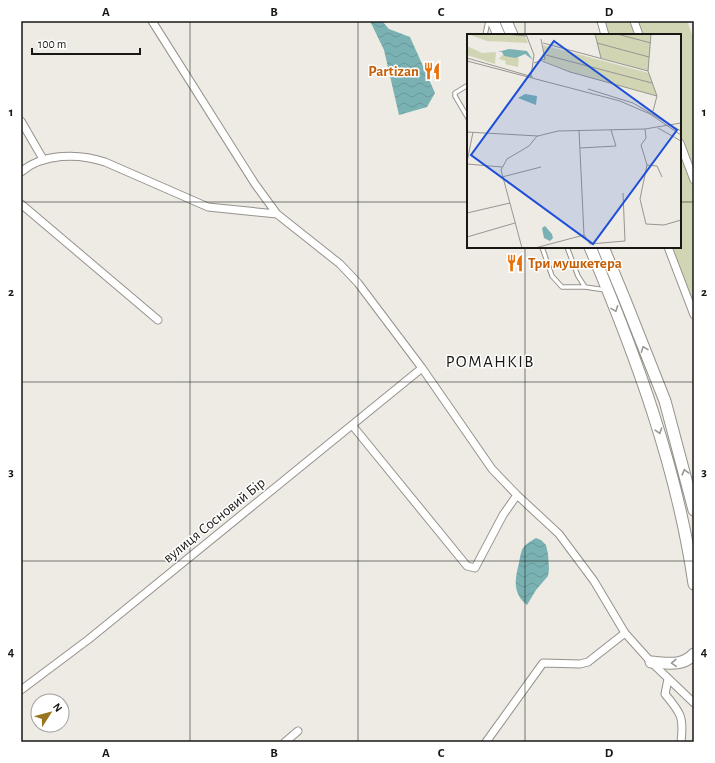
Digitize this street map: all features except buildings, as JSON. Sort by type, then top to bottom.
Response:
[{"type":"main road","points":[[493,21],[499,34]]},
{"type":"main road","points":[[506,21],[512,34]]},
{"type":"main road","points":[[590,248],[643,379],[665,449],[679,501],[694,584]]},
{"type":"main road","points":[[603,248],[626,300],[665,401],[694,510]]},
{"type":"main road","points":[[651,662],[674,664],[684,662],[694,654]]},
{"type":"street","points":[[152,21],[255,184],[277,214],[340,264],[358,283],[422,368],[492,469],[517,495],[559,534],[594,581],[625,632],[651,662],[694,704]]},
{"type":"street","points":[[601,21],[605,34]]},
{"type":"street","points":[[634,21],[639,34]]},
{"type":"street","points":[[21,121],[44,159]]},
{"type":"street","points":[[681,146],[694,180]]},
{"type":"street","points":[[21,172],[27,166],[44,159],[64,157],[92,158],[105,162],[208,207],[277,214]]},
{"type":"street","points":[[21,204],[158,320]]},
{"type":"street","points":[[668,248],[694,315]]},
{"type":"street","name":"вулиця Сосновий Бір","points":[[21,690],[89,638],[422,368]]},
{"type":"street","points":[[352,425],[467,566],[475,568],[503,515],[517,495]]},
{"type":"street","points":[[486,742],[543,663],[580,664],[588,662],[625,632]]},
{"type":"street","points":[[668,679],[665,694],[676,707],[681,716],[683,726],[681,742]]},
{"type":"street","points":[[285,742],[298,732]]},
{"type":"lane","points":[[485,34],[488,21]]},
{"type":"lane","points":[[467,86],[455,93],[455,96],[467,116]]},
{"type":"lane","points":[[542,248],[552,276],[562,287],[585,286],[608,290]]},
{"type":"lane","points":[[567,248],[578,276],[585,286]]},
{"type":"green space","points":[[601,21],[687,21],[694,40],[694,319],[667,248],[681,248],[681,34],[604,34]]},
{"type":"water","points":[[370,21],[382,21],[389,29],[410,37],[435,93],[427,107],[399,115],[384,50]]},
{"type":"water","points":[[536,538],[541,540],[546,545],[549,569],[548,576],[536,590],[527,605],[519,596],[517,591],[516,575],[522,549]]},
{"type":"place","name":"Partizan","points":[[432,71]]},
{"type":"place","name":"Три мушкетера","points":[[515,263]]},
{"type":"district","name":"РОМАНКІВ","points":[[490,361]]}]
